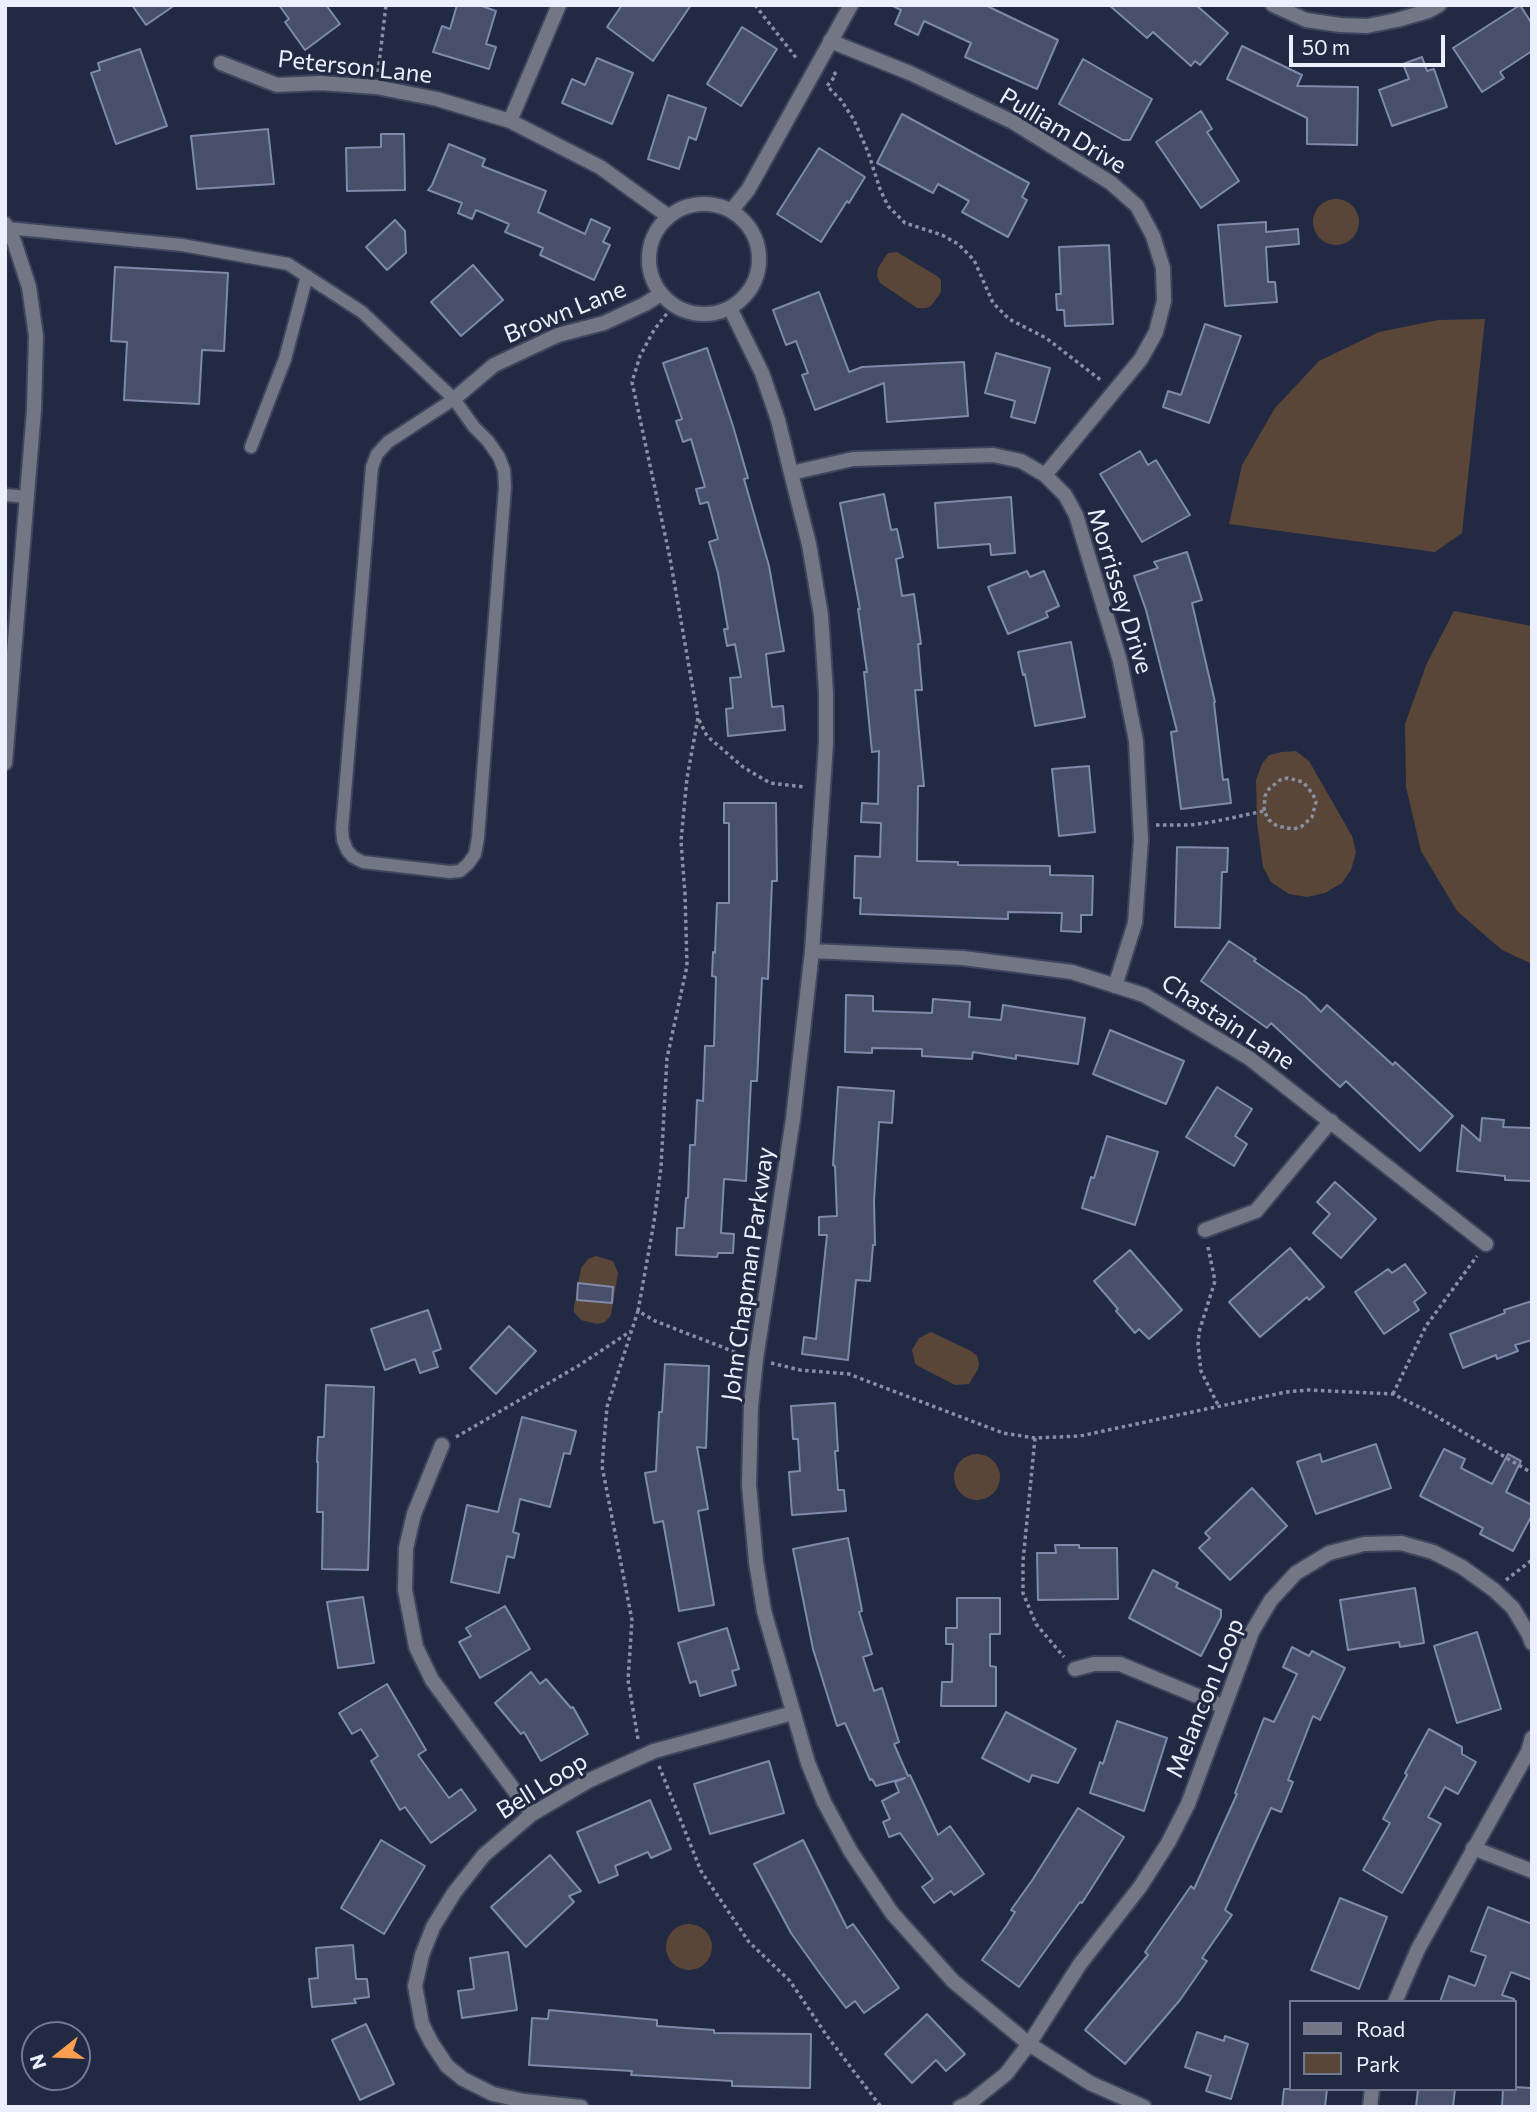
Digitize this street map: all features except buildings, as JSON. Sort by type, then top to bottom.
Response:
[{"type":"street","points":[[510,121],[559,5]]},
{"type":"street","points":[[731,211],[748,190],[850,5]]},
{"type":"street","points":[[1273,5],[1306,20],[1367,26],[1428,11],[1438,5]]},
{"type":"street","name":"Pulliam Drive","points":[[830,41],[910,73],[1013,122],[1111,183],[1136,206],[1153,236],[1163,268],[1164,301],[1156,332],[1141,359],[1045,475]]},
{"type":"street","name":"Peterson Lane","points":[[221,62],[277,85],[320,83],[376,88],[438,99],[510,121],[600,167],[668,216]]},
{"type":"street","points":[[704,204],[731,211],[743,220],[754,236],[759,259],[756,278],[745,296],[730,308],[699,314],[667,299],[652,277],[649,256],[653,238],[668,216],[685,206],[704,204]]},
{"type":"street","points":[[5,763],[34,410],[36,336],[29,287],[6,226]]},
{"type":"street","name":"Brown Lane","points":[[454,399],[494,365],[558,335],[604,323],[645,304],[667,299]]},
{"type":"street","name":"John Chapman Parkway","points":[[730,308],[762,373],[778,420],[791,472],[821,615],[826,693],[811,951],[793,1119],[751,1406],[749,1485],[756,1562],[764,1611],[808,1763],[824,1802],[850,1852],[892,1913],[953,1981],[1030,2044],[1090,2083],[1144,2107]]},
{"type":"street","name":"Morrissey Drive","points":[[791,472],[853,459],[993,455],[1021,461],[1045,475],[1065,495],[1076,515],[1120,661],[1136,741],[1140,825],[1135,923],[1115,986]]},
{"type":"street","name":"Chastain Lane","points":[[811,951],[963,958],[1072,972],[1144,995],[1250,1058],[1486,1244]]},
{"type":"street","points":[[1205,1230],[1256,1211],[1331,1121]]},
{"type":"street","points":[[442,1445],[414,1514],[406,1548],[405,1590],[416,1647],[432,1680],[532,1814]]},
{"type":"street","name":"Melancon Loop","points":[[1030,2044],[1080,1964],[1140,1887],[1168,1843],[1188,1804],[1252,1632],[1271,1601],[1296,1573],[1329,1553],[1364,1544],[1401,1543],[1433,1552],[1462,1567],[1494,1590],[1513,1608],[1532,1643]]},
{"type":"street","points":[[1075,1670],[1094,1664],[1120,1664],[1224,1707]]},
{"type":"street","name":"Bell Loop","points":[[581,2107],[524,2101],[493,2094],[463,2079],[447,2066],[430,2042],[422,2024],[415,1986],[422,1955],[433,1927],[454,1893],[484,1855],[532,1814],[590,1780],[648,1753],[793,1713]]},
{"type":"street","points":[[1396,2000],[1418,1949],[1528,1752],[1532,1738]]},
{"type":"street","points":[[1473,1848],[1532,1871]]},
{"type":"street","points":[[960,2107],[971,2102],[1006,2074],[1030,2044]]},
{"type":"lane","points":[[6,226],[182,245],[288,264],[362,313],[454,399],[499,457],[504,470],[505,487],[478,838],[475,854],[468,864],[460,871],[450,872],[363,862],[347,850],[342,829],[372,467],[377,454],[388,442],[454,399]]},
{"type":"lane","points":[[251,447],[285,359],[307,276]]},
{"type":"lane","points":[[5,495],[27,497]]},
{"type":"path","points":[[376,88],[386,5]]},
{"type":"path","points":[[755,5],[797,59]]},
{"type":"path","points":[[821,56],[836,75],[827,86],[841,100],[854,120],[888,206],[905,223],[942,235],[958,244],[974,260],[993,303],[1009,319],[1053,342],[1115,391]]},
{"type":"path","points":[[667,299],[640,356],[632,382],[670,558],[698,718],[707,736],[743,766],[770,783],[822,789]]},
{"type":"path","points":[[698,718],[687,778],[681,841],[687,966],[667,1058],[657,1194],[638,1311],[607,1407],[602,1466],[632,1620],[628,1680],[648,1753],[701,1871],[749,1942],[790,1981],[827,2036],[881,2107]]},
{"type":"path","points":[[1288,778],[1303,782],[1316,802],[1312,817],[1307,823],[1293,829],[1277,827],[1264,811],[1265,796],[1269,789],[1280,780],[1288,778]]},
{"type":"path","points":[[1140,825],[1191,825],[1264,811]]},
{"type":"path","points":[[1205,1230],[1215,1281],[1199,1332],[1198,1359],[1217,1405]]},
{"type":"path","points":[[1393,1394],[1426,1326],[1486,1244]]},
{"type":"path","points":[[638,1311],[655,1321],[756,1359],[800,1370],[849,1374],[1003,1433],[1035,1438],[1080,1436],[1286,1392],[1308,1390],[1393,1394],[1429,1412],[1532,1473]]},
{"type":"path","points":[[442,1445],[578,1366],[631,1331]]},
{"type":"path","points":[[1035,1438],[1023,1561],[1023,1593],[1036,1624],[1075,1670]]},
{"type":"path","points":[[1494,1590],[1532,1560]]},
{"type":"green space","points":[[1336,199],[1352,206],[1359,222],[1352,238],[1336,245],[1320,238],[1313,222],[1320,206]]},
{"type":"green space","points":[[897,252],[941,280],[941,292],[931,306],[917,308],[880,283],[878,268],[888,253]]},
{"type":"green space","points":[[1485,319],[1462,533],[1435,552],[1229,524],[1242,465],[1275,408],[1319,361],[1379,332],[1438,320]]},
{"type":"green space","points":[[1454,611],[1532,626],[1532,964],[1502,950],[1457,911],[1421,851],[1406,787],[1405,724],[1427,663]]},
{"type":"green space","points":[[1296,751],[1309,761],[1352,836],[1356,852],[1351,870],[1342,883],[1325,893],[1307,897],[1289,894],[1271,882],[1263,867],[1257,823],[1256,780],[1262,764],[1269,755]]},
{"type":"green space","points":[[596,1256],[613,1261],[618,1273],[611,1315],[605,1322],[597,1324],[581,1320],[574,1312],[581,1268],[588,1259]]},
{"type":"green space","points":[[931,1332],[977,1356],[978,1369],[969,1384],[955,1385],[915,1363],[912,1350],[919,1338]]},
{"type":"green space","points":[[977,1454],[986,1455],[993,1461],[999,1468],[999,1486],[993,1493],[986,1499],[977,1500],[968,1499],[961,1493],[955,1486],[954,1477],[955,1468],[961,1461],[968,1455]]},
{"type":"green space","points":[[689,1924],[698,1925],[705,1931],[711,1938],[711,1956],[705,1963],[698,1969],[689,1970],[680,1969],[673,1963],[667,1956],[666,1947],[667,1938],[673,1931],[680,1925]]}]
